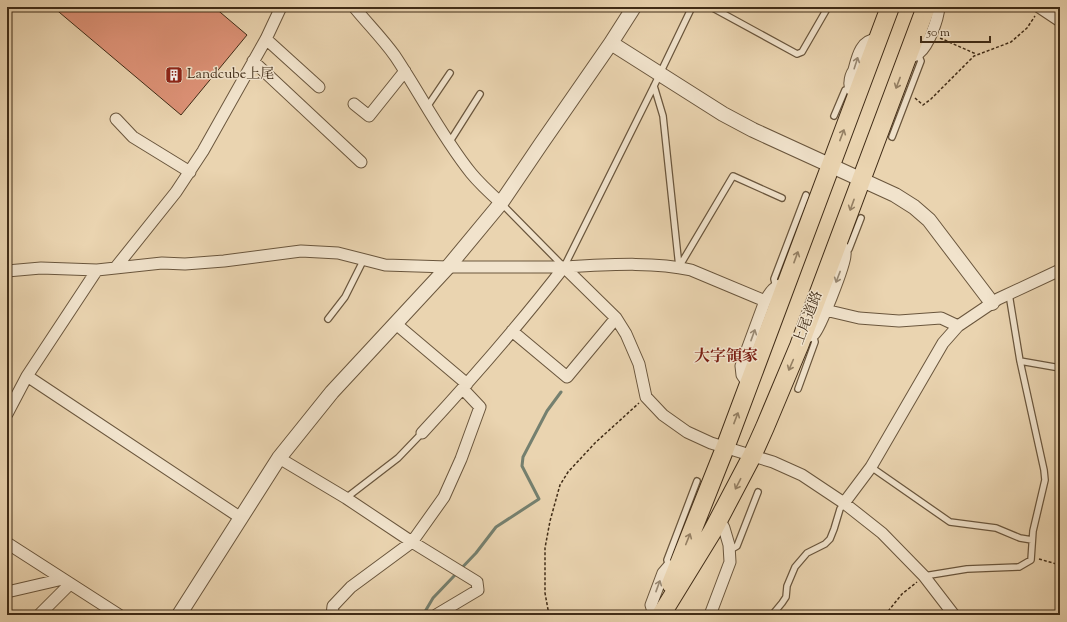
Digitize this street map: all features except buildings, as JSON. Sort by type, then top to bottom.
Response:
[{"type":"highway","name":"上尾道路","points":[[660,615],[673,567],[725,448],[781,286],[830,165],[854,92],[890,7]]},
{"type":"highway","name":"上尾道路","points":[[660,615],[719,520],[752,456],[808,336],[842,247],[862,179],[913,56],[926,7]]},
{"type":"street","points":[[116,267],[190,172],[266,39],[281,7]]},
{"type":"street","points":[[354,7],[393,54],[449,143],[472,174],[501,203]]},
{"type":"street","points":[[179,615],[279,458],[332,392],[448,267],[501,203],[634,7]]},
{"type":"street","points":[[876,40],[871,34],[884,7]]},
{"type":"street","points":[[913,56],[924,48],[931,34],[939,7]]},
{"type":"street","points":[[1040,8],[1060,21]]},
{"type":"street","points":[[266,39],[319,87]]},
{"type":"street","points":[[611,43],[657,80],[753,130],[895,195],[914,207],[929,220],[992,303]]},
{"type":"street","points":[[253,61],[361,162]]},
{"type":"street","points":[[354,104],[369,116],[404,71]]},
{"type":"street","points":[[116,119],[133,136],[190,172]]},
{"type":"street","points":[[808,336],[819,328],[845,257],[842,247]]},
{"type":"street","points":[[7,271],[41,268],[97,270],[162,263],[185,264],[224,261],[301,251],[338,253],[385,265],[448,267],[564,267],[629,265],[679,267],[691,270],[765,301]]},
{"type":"street","points":[[564,267],[616,318],[626,334],[639,364],[646,397],[663,415],[687,432],[711,443],[773,462],[802,475],[844,503],[882,533],[924,576],[954,615]]},
{"type":"street","points":[[422,432],[465,386],[534,305],[564,267]]},
{"type":"street","points":[[7,414],[27,376],[97,270]]},
{"type":"street","points":[[844,503],[871,467],[943,343],[958,326],[1009,293],[1060,270]]},
{"type":"street","points":[[748,384],[742,375],[742,366],[765,301],[769,293],[781,286]]},
{"type":"street","points":[[825,310],[859,318],[899,321],[941,318],[958,326]]},
{"type":"street","points":[[512,331],[567,376],[616,318]]},
{"type":"street","points":[[332,615],[333,606],[351,587],[412,542],[444,497],[461,460],[480,407],[465,386],[396,324]]},
{"type":"street","points":[[27,376],[241,518]]},
{"type":"street","points":[[279,458],[346,498],[412,542],[477,582],[478,590],[436,615]]},
{"type":"street","points":[[710,615],[730,562],[730,550],[724,528],[719,520]]},
{"type":"street","points":[[7,543],[119,615]]},
{"type":"street","points":[[654,615],[651,605],[663,573],[673,567]]},
{"type":"street","points":[[7,592],[66,581]]},
{"type":"street","points":[[39,615],[66,581]]},
{"type":"lane","points":[[501,203],[564,267],[692,7]]},
{"type":"lane","points":[[711,7],[797,54],[802,52],[828,7]]},
{"type":"lane","points":[[892,137],[920,61],[913,56]]},
{"type":"lane","points":[[427,107],[450,73]]},
{"type":"lane","points":[[657,80],[663,116],[679,267]]},
{"type":"lane","points":[[834,116],[845,90],[854,92]]},
{"type":"lane","points":[[449,143],[480,94]]},
{"type":"lane","points":[[679,267],[733,176],[782,198]]},
{"type":"lane","points":[[781,286],[774,279],[806,195]]},
{"type":"lane","points":[[842,247],[849,249],[861,218]]},
{"type":"lane","points":[[328,319],[345,297],[364,259]]},
{"type":"lane","points":[[924,576],[967,569],[1019,567],[1031,560],[1033,531],[1045,480],[1020,361],[1009,293]]},
{"type":"lane","points":[[798,389],[815,342],[808,336]]},
{"type":"lane","points":[[1020,361],[1060,368]]},
{"type":"lane","points":[[346,498],[398,458],[422,432]]},
{"type":"lane","points":[[871,467],[950,522],[996,528],[1020,538],[1032,540]]},
{"type":"lane","points":[[673,567],[667,560],[697,482]]},
{"type":"lane","points":[[730,550],[737,546],[758,492]]},
{"type":"lane","points":[[772,615],[786,597],[787,586],[795,567],[807,553],[825,544],[830,539],[840,509],[844,503]]},
{"type":"path","points":[[909,93],[923,105],[931,99],[976,54],[1011,42],[1028,28],[1040,8]]},
{"type":"path","points":[[931,34],[976,54]]},
{"type":"path","points":[[549,615],[545,593],[545,548],[550,521],[560,485],[568,472],[595,443],[646,397]]},
{"type":"path","points":[[1031,558],[1060,564]]},
{"type":"path","points":[[885,615],[902,594],[924,576]]},
{"type":"waterway","points":[[423,615],[433,598],[476,553],[496,527],[539,499],[522,466],[523,457],[547,411],[561,392]]},
{"type":"place","name":"Landcube上尾","points":[[174,75]]},
{"type":"district","name":"大字領家","points":[[726,357]]}]
